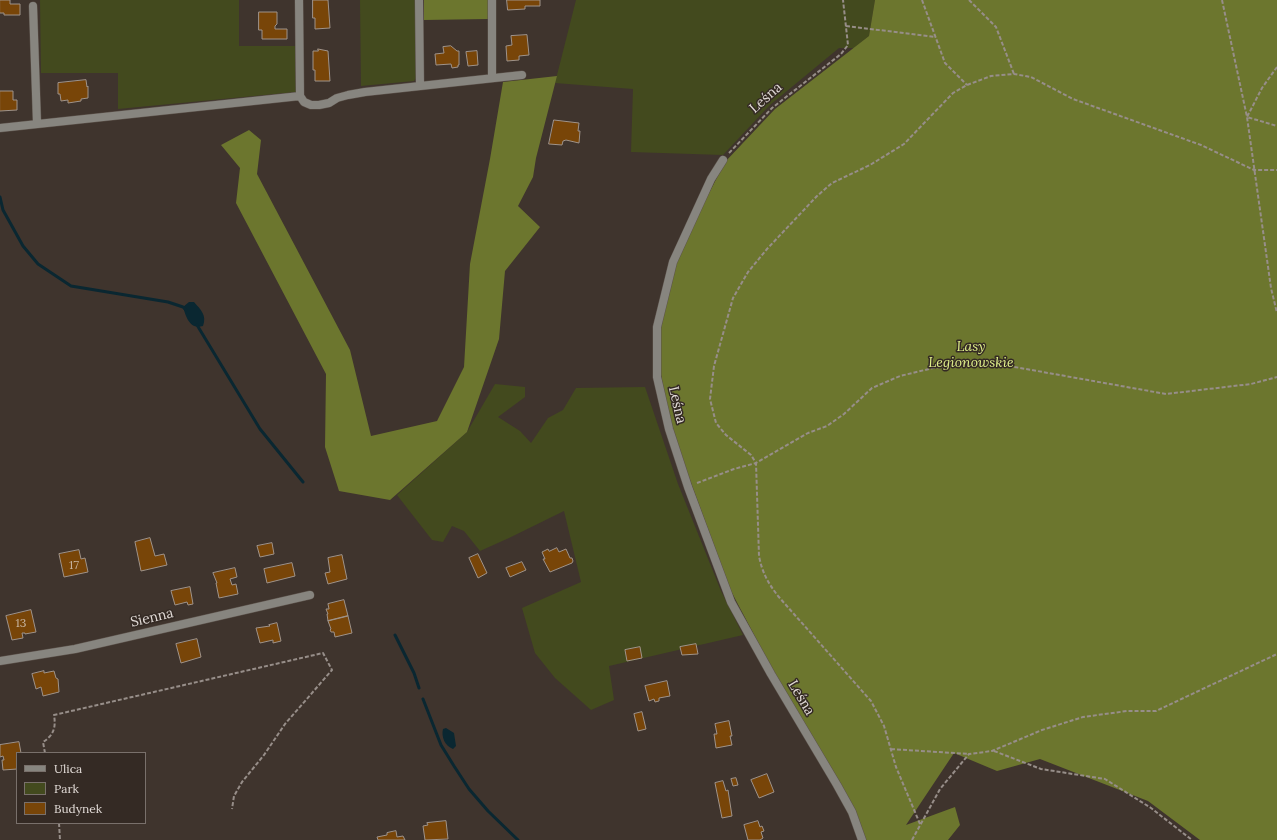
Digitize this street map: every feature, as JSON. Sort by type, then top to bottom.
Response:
[{"type":"street","points":[[299,0],[300,96],[304,102],[311,105],[329,103],[348,94],[522,75]]},
{"type":"street","points":[[419,0],[420,86]]},
{"type":"street","points":[[492,0],[492,78]]},
{"type":"street","points":[[33,6],[37,123]]},
{"type":"street","points":[[0,128],[300,96]]},
{"type":"street","name":"Leśna","points":[[723,160],[711,180],[673,262],[657,327],[657,377],[669,430],[688,487],[731,602],[771,674],[841,792],[852,812],[862,840]]},
{"type":"street","name":"Sienna","points":[[0,661],[75,649],[310,596]]},
{"type":"path","name":"Leśna","points":[[723,160],[772,108],[841,54],[848,45],[843,0]]},
{"type":"path","points":[[922,0],[945,63],[967,85]]},
{"type":"path","points":[[969,0],[996,27],[1014,74]]},
{"type":"path","points":[[1222,0],[1247,117],[1271,288],[1277,313]]},
{"type":"path","points":[[846,26],[936,37]]},
{"type":"path","points":[[1247,117],[1262,88],[1277,67]]},
{"type":"path","points":[[920,824],[896,767],[884,726],[871,701],[778,596],[769,584],[761,568],[759,556],[756,463],[751,456],[726,435],[716,423],[710,399],[714,366],[733,298],[748,272],[767,249],[817,196],[832,183],[870,165],[904,144],[954,93],[967,85],[991,76],[1014,74],[1031,77],[1073,99],[1201,145],[1254,170],[1277,170]]},
{"type":"path","points":[[1247,117],[1277,126]]},
{"type":"path","points":[[688,487],[716,475],[756,463],[808,433],[827,426],[844,414],[872,388],[900,376],[933,368],[976,363],[998,364],[1166,394],[1251,384],[1277,377]]},
{"type":"path","points":[[45,752],[43,742],[54,732],[54,715],[323,653],[332,670],[285,724],[264,755],[251,770],[234,796],[232,809]]},
{"type":"path","points":[[891,749],[969,754],[992,751],[1042,730],[1083,717],[1127,710],[1156,711],[1277,654]]},
{"type":"path","points":[[992,751],[1041,769],[1105,780],[1150,808],[1192,840]]},
{"type":"path","points":[[912,840],[940,789],[969,754]]},
{"type":"path","points":[[59,824],[60,840]]},
{"type":"green space","points":[[40,0],[239,0],[239,46],[295,46],[296,92],[118,109],[118,73],[41,73]]},
{"type":"green space","points":[[360,0],[415,0],[416,78],[414,81],[361,86]]},
{"type":"green space","points":[[424,0],[488,0],[488,19],[424,20]]},
{"type":"green space","points":[[576,0],[875,0],[869,36],[854,48],[839,48],[770,105],[723,155],[631,152],[633,89],[555,83]]},
{"type":"green space","name":"Lasy Legionowskie","points":[[875,0],[1277,0],[1277,840],[1200,840],[1148,801],[1040,759],[997,771],[954,753],[906,825],[955,807],[960,825],[948,840],[859,840],[851,819],[731,591],[671,429],[661,375],[660,329],[676,257],[725,162],[775,109],[869,36]]},
{"type":"green space","points":[[557,76],[536,158],[533,177],[518,206],[540,227],[505,271],[499,339],[467,432],[390,500],[339,491],[325,447],[326,374],[236,203],[240,168],[221,145],[249,130],[261,140],[257,174],[350,350],[371,436],[437,421],[464,367],[470,264],[503,82]]},
{"type":"green space","points":[[495,384],[525,387],[525,397],[498,417],[520,431],[531,443],[548,418],[563,410],[576,388],[645,387],[678,484],[721,591],[743,635],[609,666],[614,700],[591,710],[555,678],[535,653],[522,608],[581,582],[564,511],[480,551],[464,531],[452,526],[443,542],[432,540],[397,495],[467,432]]},
{"type":"water","points":[[189,302],[194,302],[203,313],[203,326],[195,326],[189,322],[183,307]]},
{"type":"water","points":[[446,728],[454,733],[456,746],[453,749],[448,746],[443,738],[443,729]]},
{"type":"building","points":[[0,0],[10,0],[10,4],[20,4],[20,15],[4,15],[4,13],[0,13]]},
{"type":"building","points":[[313,0],[328,0],[330,28],[315,29],[315,18],[313,18]]},
{"type":"building","points":[[507,0],[540,0],[540,6],[525,6],[525,9],[508,10]]},
{"type":"building","points":[[259,12],[277,12],[277,24],[275,29],[287,29],[287,39],[262,39],[262,30],[259,30]]},
{"type":"building","points":[[527,35],[529,55],[519,56],[519,60],[507,61],[506,46],[512,45],[511,36]]},
{"type":"building","points":[[451,46],[459,51],[458,67],[452,68],[451,64],[436,65],[435,54],[444,53],[443,47]]},
{"type":"building","points":[[318,49],[328,51],[330,81],[315,81],[315,70],[313,70],[313,51],[318,51]]},
{"type":"building","points":[[477,51],[478,65],[468,66],[466,52]]},
{"type":"building","points":[[86,80],[87,87],[88,86],[88,98],[81,99],[81,101],[68,103],[68,100],[61,101],[60,94],[58,94],[58,83]]},
{"type":"building","points":[[0,91],[13,91],[13,100],[17,100],[17,110],[0,111]]},
{"type":"building","points":[[554,120],[579,123],[579,143],[566,140],[563,141],[562,145],[549,144]]},
{"type":"building","points":[[150,538],[155,556],[164,554],[167,565],[141,571],[135,542]]},
{"type":"building","points":[[272,543],[274,554],[260,557],[257,546]]},
{"type":"building","points":[[557,548],[559,552],[566,549],[573,561],[572,563],[550,572],[543,559],[545,559],[542,552],[548,549],[549,551]]},
{"type":"building","points":[[79,550],[81,559],[85,558],[88,572],[64,577],[59,554]]},
{"type":"building","points":[[478,554],[487,573],[478,578],[469,558]]},
{"type":"building","points":[[342,555],[347,579],[328,584],[325,573],[330,572],[328,558]]},
{"type":"building","points":[[522,562],[526,570],[510,577],[506,568]]},
{"type":"building","points":[[292,563],[295,576],[267,583],[264,569]]},
{"type":"building","points":[[235,568],[237,577],[230,579],[232,585],[236,584],[238,594],[219,598],[217,583],[213,573]]},
{"type":"building","points":[[190,587],[193,604],[188,605],[187,602],[175,605],[171,591]]},
{"type":"building","points":[[344,600],[348,616],[328,621],[326,609],[329,609],[328,604]]},
{"type":"building","points":[[31,610],[36,632],[25,634],[22,633],[23,638],[12,640],[6,616]]},
{"type":"building","points":[[348,616],[352,633],[335,637],[334,632],[331,632],[330,630],[328,621]]},
{"type":"building","points":[[277,623],[281,641],[273,643],[273,640],[260,643],[256,628],[270,626],[269,625]]},
{"type":"building","points":[[197,639],[201,657],[181,663],[176,644]]},
{"type":"building","points":[[696,644],[698,654],[682,655],[680,647]]},
{"type":"building","points":[[640,647],[642,658],[627,661],[625,650]]},
{"type":"building","points":[[44,671],[44,673],[54,671],[56,678],[58,679],[59,692],[43,696],[41,687],[36,689],[32,674]]},
{"type":"building","points":[[667,681],[670,696],[659,698],[659,701],[655,702],[654,699],[649,701],[645,686]]},
{"type":"building","points":[[642,712],[646,729],[638,731],[634,714]]},
{"type":"building","points":[[729,721],[732,745],[716,748],[714,734],[717,734],[715,724]]},
{"type":"building","points":[[19,742],[21,752],[16,752],[16,769],[3,770],[2,760],[4,760],[3,756],[0,757],[0,745]]},
{"type":"building","points":[[767,774],[774,792],[759,798],[751,780]]},
{"type":"building","points":[[736,778],[738,785],[733,786],[731,779]]},
{"type":"building","points":[[723,781],[726,791],[728,790],[732,816],[722,818],[715,783]]},
{"type":"building","points":[[446,821],[448,839],[425,840],[423,826],[428,825],[427,823]]},
{"type":"building","points":[[758,821],[760,827],[762,826],[764,831],[761,832],[763,838],[760,840],[748,840],[744,825]]},
{"type":"building","points":[[396,831],[397,837],[403,836],[405,840],[378,840],[377,837]]},
{"type":"waterway","points":[[0,197],[3,210],[23,246],[38,264],[71,286],[168,302],[183,307],[186,310]]},
{"type":"waterway","points":[[197,325],[260,429],[303,482]]},
{"type":"waterway","points":[[395,635],[414,673],[419,688]]},
{"type":"waterway","points":[[423,699],[441,745],[469,789],[488,811],[518,840]]}]
